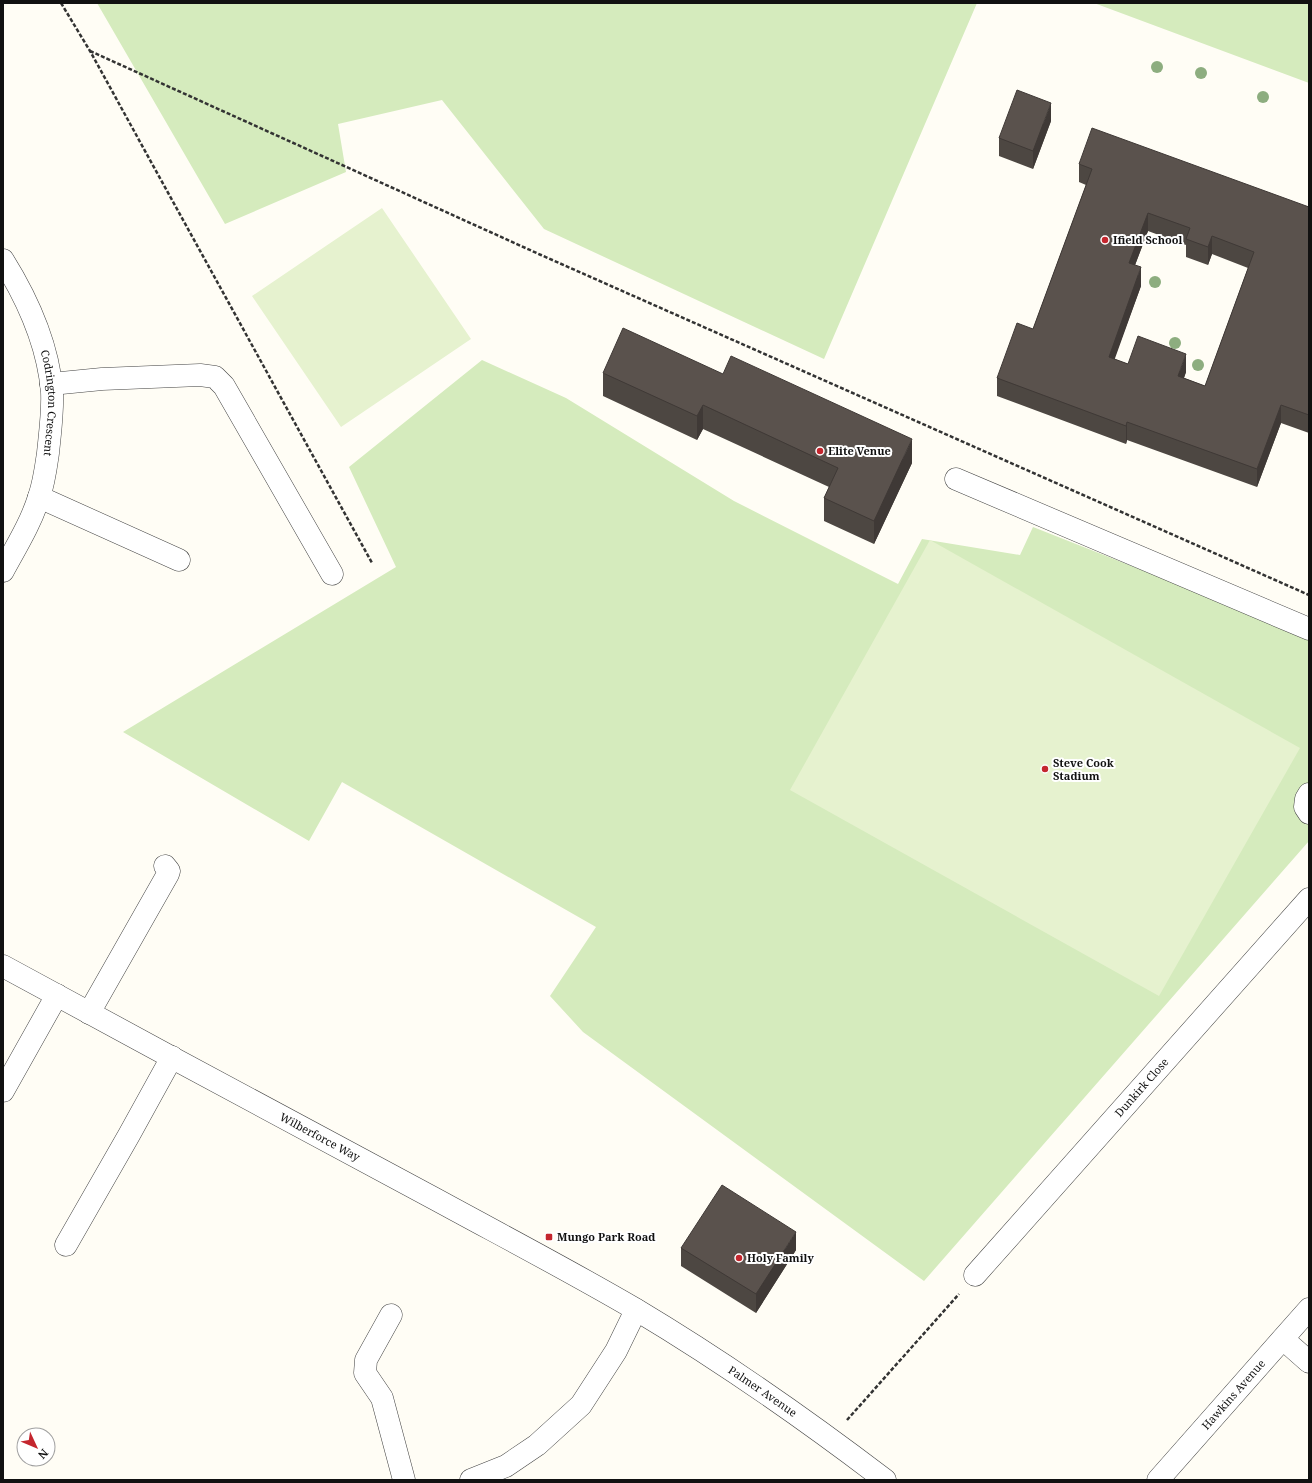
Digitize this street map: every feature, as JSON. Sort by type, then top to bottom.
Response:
[{"type":"street","name":"Codrington Crescent","points":[[3,260],[21,289],[34,318],[43,347],[51,384],[52,409],[46,468],[39,497],[10,540],[3,571]]},
{"type":"street","points":[[51,384],[102,379],[200,375],[215,377],[224,386],[332,574]]},
{"type":"street","points":[[956,479],[1309,629]]},
{"type":"street","points":[[39,497],[179,560]]},
{"type":"street","points":[[1309,794],[1306,799],[1305,807],[1309,813]]},
{"type":"street","points":[[89,1013],[168,874],[169,871],[165,866]]},
{"type":"street","name":"Dunkirk Close","points":[[975,1275],[1309,899]]},
{"type":"street","name":"Wilberforce Way","points":[[3,966],[526,1248],[636,1310]]},
{"type":"street","points":[[3,1091],[57,995]]},
{"type":"street","points":[[66,1245],[172,1057]]},
{"type":"street","name":"Hawkins Avenue","points":[[1158,1480],[1309,1309]]},
{"type":"street","points":[[471,1480],[510,1473],[537,1445],[581,1405],[616,1351],[636,1310]]},
{"type":"street","name":"Palmer Avenue","points":[[636,1310],[729,1369],[830,1438],[885,1480]]},
{"type":"street","points":[[391,1315],[366,1360],[365,1373],[382,1398],[404,1480]]},
{"type":"street","points":[[1283,1340],[1309,1362]]},
{"type":"path","points":[[61,3],[90,51],[372,563]]},
{"type":"path","points":[[90,51],[541,255],[1309,595]]},
{"type":"path","points":[[830,1438],[975,1275]]},
{"type":"green space","points":[[97,3],[977,3],[824,359],[544,229],[442,100],[338,124],[346,172],[225,224]]},
{"type":"green space","points":[[1094,3],[1309,3],[1309,83]]},
{"type":"green space","points":[[382,208],[471,339],[341,427],[252,296]]},
{"type":"green space","points":[[482,360],[566,398],[734,501],[898,584],[922,539],[1020,555],[1033,527],[1309,636],[1309,841],[924,1281],[583,1032],[550,996],[596,927],[342,782],[309,841],[123,732],[396,567],[349,467]]},
{"type":"green space","name":"Steve Cook Stadium","points":[[930,540],[1300,748],[1159,996],[790,790]]},
{"type":"building","points":[[1017,90],[1051,103],[1033,151],[999,138]]},
{"type":"building","points":[[1092,128],[1309,207],[1309,415],[1281,405],[1257,469],[1127,422],[1126,426],[997,378],[1017,323],[1033,329],[1092,169],[1079,164]],"holes":[[[1148,213],[1190,228],[1186,239],[1208,247],[1212,236],[1254,252],[1205,386],[1178,376],[1186,354],[1138,336],[1128,364],[1109,357],[1141,267],[1129,263]]]},
{"type":"building","name":"Elite Venue","points":[[623,328],[723,374],[731,356],[912,439],[874,521],[824,498],[838,468],[703,405],[697,416],[603,373]]},
{"type":"building","name":"Holy Family","points":[[722,1185],[796,1232],[756,1294],[681,1248]]},
{"type":"place","name":"Ifield School","points":[[1105,240]]},
{"type":"place","name":"Elite Venue","points":[[820,451]]},
{"type":"place","name":"Steve Cook Stadium","points":[[1045,769]]},
{"type":"place","name":"Mungo Park Road","points":[[549,1237]]},
{"type":"place","name":"Holy Family","points":[[739,1258]]}]
